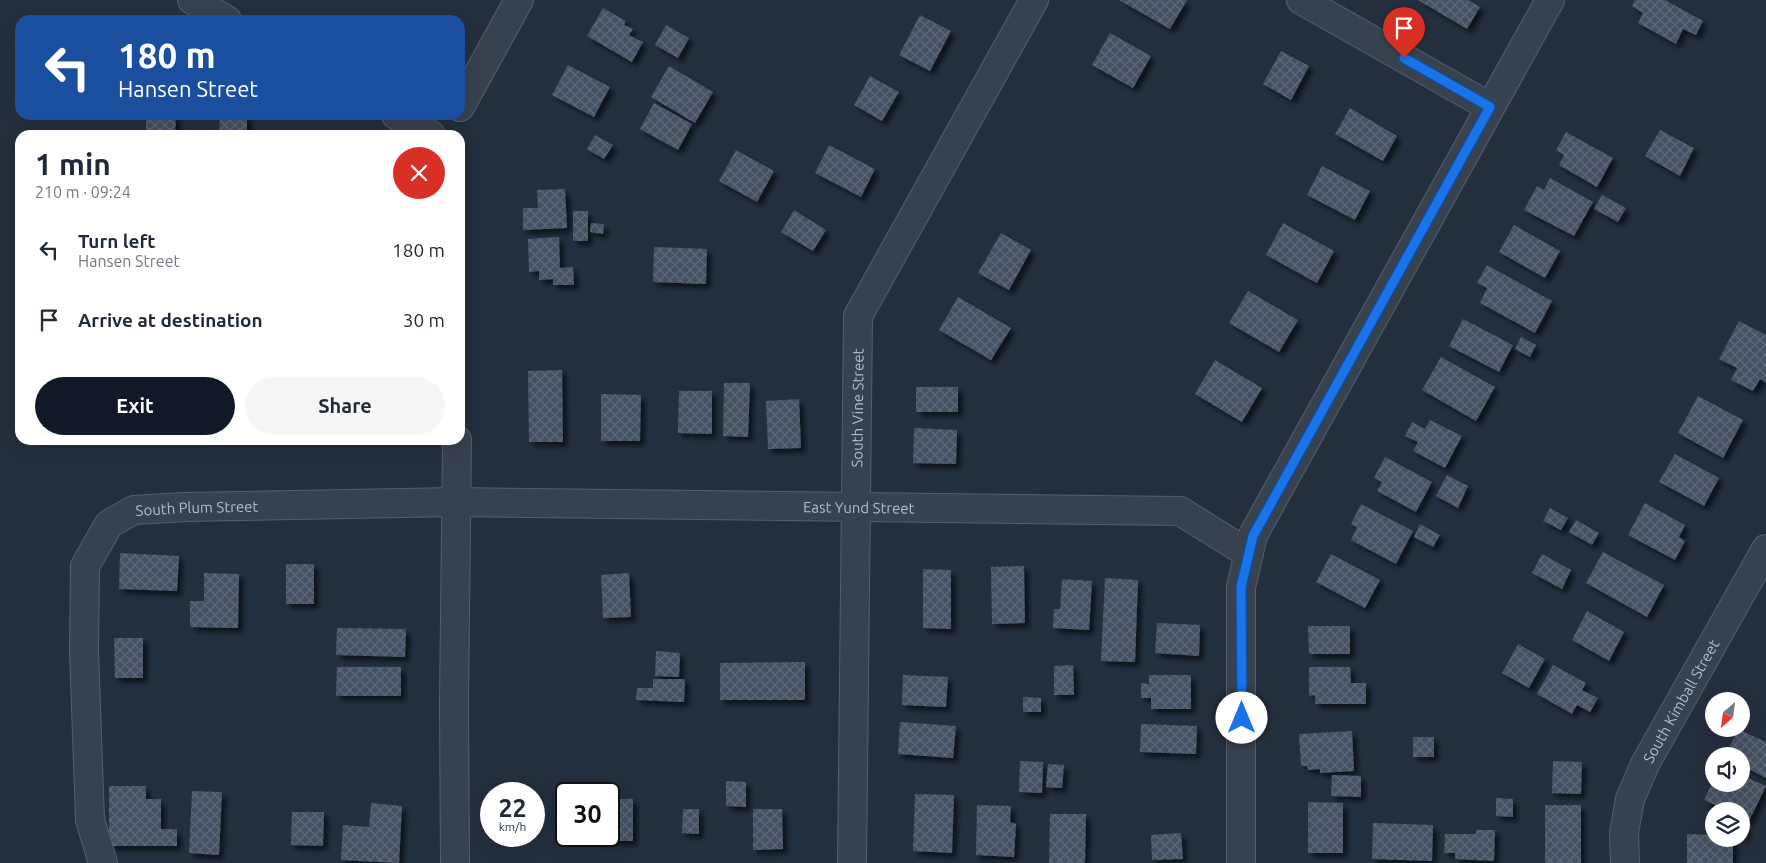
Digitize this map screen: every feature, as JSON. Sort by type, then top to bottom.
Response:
[{"type":"street","points":[[192,0],[218,15]]},
{"type":"street","points":[[465,98],[518,0]]},
{"type":"street","name":"South Vine Street","points":[[852,863],[858,316],[1034,0]]},
{"type":"street","points":[[1301,0],[1490,107]]},
{"type":"street","points":[[1241,863],[1241,587],[1253,536],[1550,0]]},
{"type":"street","points":[[405,120],[422,130]]},
{"type":"street","points":[[455,863],[454,704],[457,445]]},
{"type":"street","name":"East Yund Street","points":[[456,502],[1180,511],[1249,554]]},
{"type":"street","name":"South Plum Street","points":[[103,863],[90,820],[84,650],[85,566],[109,524],[134,510],[195,506],[456,502]]},
{"type":"street","name":"South Kimball Street","points":[[1625,863],[1624,833],[1630,800],[1645,764],[1766,549]]},
{"type":"building","points":[[1119,0],[1187,0],[1170,29]]},
{"type":"building","points":[[1418,0],[1468,0],[1480,7],[1467,29]]},
{"type":"building","points":[[1635,0],[1665,0],[1703,21],[1696,35],[1683,29],[1676,44],[1638,23],[1643,13],[1632,6]]},
{"type":"building","points":[[603,8],[626,21],[624,25],[633,29],[629,35],[643,42],[632,62],[587,36]]},
{"type":"building","points":[[920,15],[951,31],[930,71],[899,55]]},
{"type":"building","points":[[666,25],[689,38],[678,58],[655,45]]},
{"type":"building","points":[[1110,33],[1151,56],[1133,88],[1092,65]]},
{"type":"building","points":[[1281,51],[1309,66],[1291,100],[1263,84]]},
{"type":"building","points":[[568,65],[610,87],[594,117],[552,95]]},
{"type":"building","points":[[669,66],[713,92],[695,123],[651,97]]},
{"type":"building","points":[[870,76],[899,92],[882,121],[854,105]]},
{"type":"building","points":[[654,103],[692,124],[678,150],[640,129]]},
{"type":"building","points":[[1350,108],[1397,136],[1383,161],[1335,134]]},
{"type":"building","points":[[146,120],[176,120],[175,130],[146,130]]},
{"type":"building","points":[[220,120],[247,120],[247,130],[219,130]]},
{"type":"building","points":[[1660,130],[1694,148],[1680,176],[1645,156]]},
{"type":"building","points":[[1566,132],[1613,158],[1597,187],[1559,165],[1564,155],[1556,150]]},
{"type":"building","points":[[595,135],[613,145],[604,159],[587,149]]},
{"type":"building","points":[[829,145],[875,169],[861,197],[815,173]]},
{"type":"building","points":[[736,150],[774,171],[757,202],[719,181]]},
{"type":"building","points":[[1322,166],[1370,191],[1355,220],[1307,195]]},
{"type":"building","points":[[1550,178],[1593,202],[1574,236],[1524,210],[1537,186],[1544,190]]},
{"type":"building","points":[[565,189],[567,228],[523,230],[523,208],[538,208],[537,190]]},
{"type":"building","points":[[1602,195],[1626,208],[1618,222],[1594,209]]},
{"type":"building","points":[[794,210],[826,230],[813,251],[781,232]]},
{"type":"building","points":[[573,211],[588,211],[588,241],[573,241]]},
{"type":"building","points":[[591,223],[604,224],[603,234],[590,232]]},
{"type":"building","points":[[1283,223],[1334,251],[1317,283],[1266,255]]},
{"type":"building","points":[[1514,225],[1560,251],[1545,278],[1499,252]]},
{"type":"building","points":[[1001,233],[1031,250],[1009,290],[978,273]]},
{"type":"building","points":[[559,237],[560,268],[573,267],[574,285],[553,285],[553,279],[539,280],[539,271],[529,272],[528,239]]},
{"type":"building","points":[[654,247],[707,249],[706,284],[653,282]]},
{"type":"building","points":[[1487,265],[1552,301],[1535,333],[1480,303],[1487,288],[1477,283]]},
{"type":"building","points":[[1248,291],[1298,320],[1279,352],[1229,323]]},
{"type":"building","points":[[958,297],[1011,328],[991,360],[939,330]]},
{"type":"building","points":[[1463,319],[1513,345],[1499,372],[1449,346]]},
{"type":"building","points":[[1739,321],[1766,335],[1766,383],[1760,379],[1753,391],[1731,380],[1737,368],[1719,359]]},
{"type":"building","points":[[1521,337],[1536,345],[1530,357],[1515,349]]},
{"type":"building","points":[[1441,357],[1495,387],[1476,421],[1422,390]]},
{"type":"building","points":[[1215,360],[1262,388],[1242,422],[1195,394]]},
{"type":"building","points":[[562,370],[563,442],[529,442],[528,371]]},
{"type":"building","points":[[724,383],[750,383],[748,437],[723,436]]},
{"type":"building","points":[[916,387],[958,387],[958,412],[916,412]]},
{"type":"building","points":[[679,391],[712,391],[712,434],[678,433]]},
{"type":"building","points":[[601,394],[641,395],[640,441],[601,441]]},
{"type":"building","points":[[1698,396],[1743,420],[1723,458],[1678,433]]},
{"type":"building","points":[[799,399],[801,448],[768,449],[766,401]]},
{"type":"building","points":[[1430,420],[1462,436],[1445,468],[1413,451],[1418,442],[1405,436],[1412,422],[1425,429]]},
{"type":"building","points":[[914,428],[957,430],[956,464],[913,463]]},
{"type":"building","points":[[1675,454],[1719,478],[1704,506],[1659,482]]},
{"type":"building","points":[[1385,457],[1432,482],[1416,512],[1377,491],[1382,482],[1374,478]]},
{"type":"building","points":[[1447,475],[1468,486],[1458,508],[1436,496]]},
{"type":"building","points":[[1645,503],[1685,525],[1679,537],[1685,541],[1675,560],[1628,535]]},
{"type":"building","points":[[1361,504],[1413,531],[1396,564],[1351,540],[1357,527],[1351,524]]},
{"type":"building","points":[[1550,508],[1568,518],[1561,530],[1543,521]]},
{"type":"building","points":[[1576,520],[1599,533],[1592,545],[1569,532]]},
{"type":"building","points":[[1420,524],[1440,535],[1433,547],[1414,537]]},
{"type":"building","points":[[1603,552],[1664,585],[1647,617],[1586,583]]},
{"type":"building","points":[[120,553],[179,556],[177,591],[119,589]]},
{"type":"building","points":[[1331,554],[1380,580],[1365,608],[1316,582]]},
{"type":"building","points":[[1542,554],[1571,570],[1562,589],[1532,573]]},
{"type":"building","points":[[286,564],[314,564],[314,604],[286,604]]},
{"type":"building","points":[[1024,566],[1025,623],[992,624],[991,567]]},
{"type":"building","points":[[923,569],[951,570],[951,629],[923,628]]},
{"type":"building","points":[[204,573],[239,574],[238,628],[190,627],[190,601],[204,601]]},
{"type":"building","points":[[629,573],[631,617],[603,618],[601,575]]},
{"type":"building","points":[[1105,578],[1138,580],[1135,662],[1101,661]]},
{"type":"building","points":[[1062,579],[1092,581],[1089,630],[1053,628],[1054,609],[1060,609]]},
{"type":"building","points":[[1587,611],[1624,632],[1609,661],[1572,640]]},
{"type":"building","points":[[1157,623],[1200,625],[1199,656],[1155,653]]},
{"type":"building","points":[[1308,626],[1350,626],[1350,654],[1309,654]]},
{"type":"building","points":[[337,628],[406,629],[405,657],[336,655]]},
{"type":"building","points":[[114,638],[143,638],[143,678],[115,678]]},
{"type":"building","points":[[1518,644],[1545,659],[1529,688],[1502,673]]},
{"type":"building","points":[[656,651],[680,653],[679,677],[655,676]]},
{"type":"building","points":[[805,662],[805,700],[720,700],[720,663]]},
{"type":"building","points":[[1073,665],[1074,695],[1054,695],[1054,666]]},
{"type":"building","points":[[1553,665],[1586,683],[1582,690],[1598,698],[1590,712],[1577,705],[1572,714],[1537,694]]},
{"type":"building","points":[[337,667],[401,667],[401,696],[336,696]]},
{"type":"building","points":[[1309,667],[1350,667],[1351,683],[1366,683],[1366,704],[1315,704],[1315,695],[1309,696]]},
{"type":"building","points":[[903,675],[948,677],[946,707],[902,705]]},
{"type":"building","points":[[1149,675],[1191,675],[1191,709],[1151,709],[1151,698],[1141,698],[1141,683],[1149,684]]},
{"type":"building","points":[[653,679],[685,679],[684,702],[636,700],[637,688],[653,688]]},
{"type":"building","points":[[1023,697],[1041,698],[1041,712],[1023,712]]},
{"type":"building","points":[[900,722],[956,726],[953,758],[898,754]]},
{"type":"building","points":[[1141,724],[1197,726],[1196,754],[1140,752]]},
{"type":"building","points":[[1352,731],[1354,771],[1320,773],[1320,769],[1308,770],[1307,766],[1301,766],[1299,734]]},
{"type":"building","points":[[1750,735],[1766,742],[1766,778],[1750,770],[1750,747],[1729,747],[1734,738],[1750,738]]},
{"type":"building","points":[[1413,737],[1434,737],[1434,757],[1413,757]]},
{"type":"building","points":[[1020,761],[1043,762],[1042,793],[1019,792]]},
{"type":"building","points":[[1553,761],[1582,762],[1581,794],[1552,793]]},
{"type":"building","points":[[1048,764],[1064,765],[1062,788],[1046,787]]},
{"type":"building","points":[[1332,775],[1361,776],[1361,797],[1331,796]]},
{"type":"building","points":[[1750,779],[1766,786],[1750,819],[1750,802],[1708,802],[1704,800],[1708,792],[1750,792]]},
{"type":"building","points":[[726,781],[746,782],[746,807],[726,806]]},
{"type":"building","points":[[109,786],[146,786],[146,799],[161,799],[161,829],[177,829],[177,846],[109,846]]},
{"type":"building","points":[[192,791],[222,792],[219,855],[189,853]]},
{"type":"building","points":[[915,794],[954,795],[952,853],[913,851]]},
{"type":"building","points":[[1496,798],[1513,799],[1513,817],[1496,816]]},
{"type":"building","points":[[620,799],[633,799],[633,841],[620,841]]},
{"type":"building","points":[[1308,802],[1343,803],[1343,853],[1308,853]]},
{"type":"building","points":[[371,803],[402,806],[399,863],[341,860],[343,825],[369,827]]},
{"type":"building","points":[[977,805],[1011,806],[1010,822],[1016,824],[1014,857],[976,855]]},
{"type":"building","points":[[1545,805],[1581,805],[1581,863],[1545,863]]},
{"type":"building","points":[[683,809],[699,809],[699,834],[682,833]]},
{"type":"building","points":[[753,809],[782,809],[783,849],[753,850]]},
{"type":"building","points":[[292,812],[324,812],[323,846],[291,845]]},
{"type":"building","points":[[1050,814],[1086,814],[1085,863],[1049,863]]},
{"type":"building","points":[[1373,823],[1433,825],[1432,861],[1372,859]]},
{"type":"building","points":[[1476,830],[1495,830],[1494,861],[1455,859],[1455,853],[1444,853],[1445,834],[1476,834]]},
{"type":"building","points":[[1181,833],[1183,859],[1152,860],[1151,835]]},
{"type":"building","points":[[1687,834],[1705,835],[1705,847],[1733,847],[1733,863],[1687,863]]},
{"type":"route","points":[[1242,718],[1241,587],[1253,536],[1490,107],[1404,58]]}]
